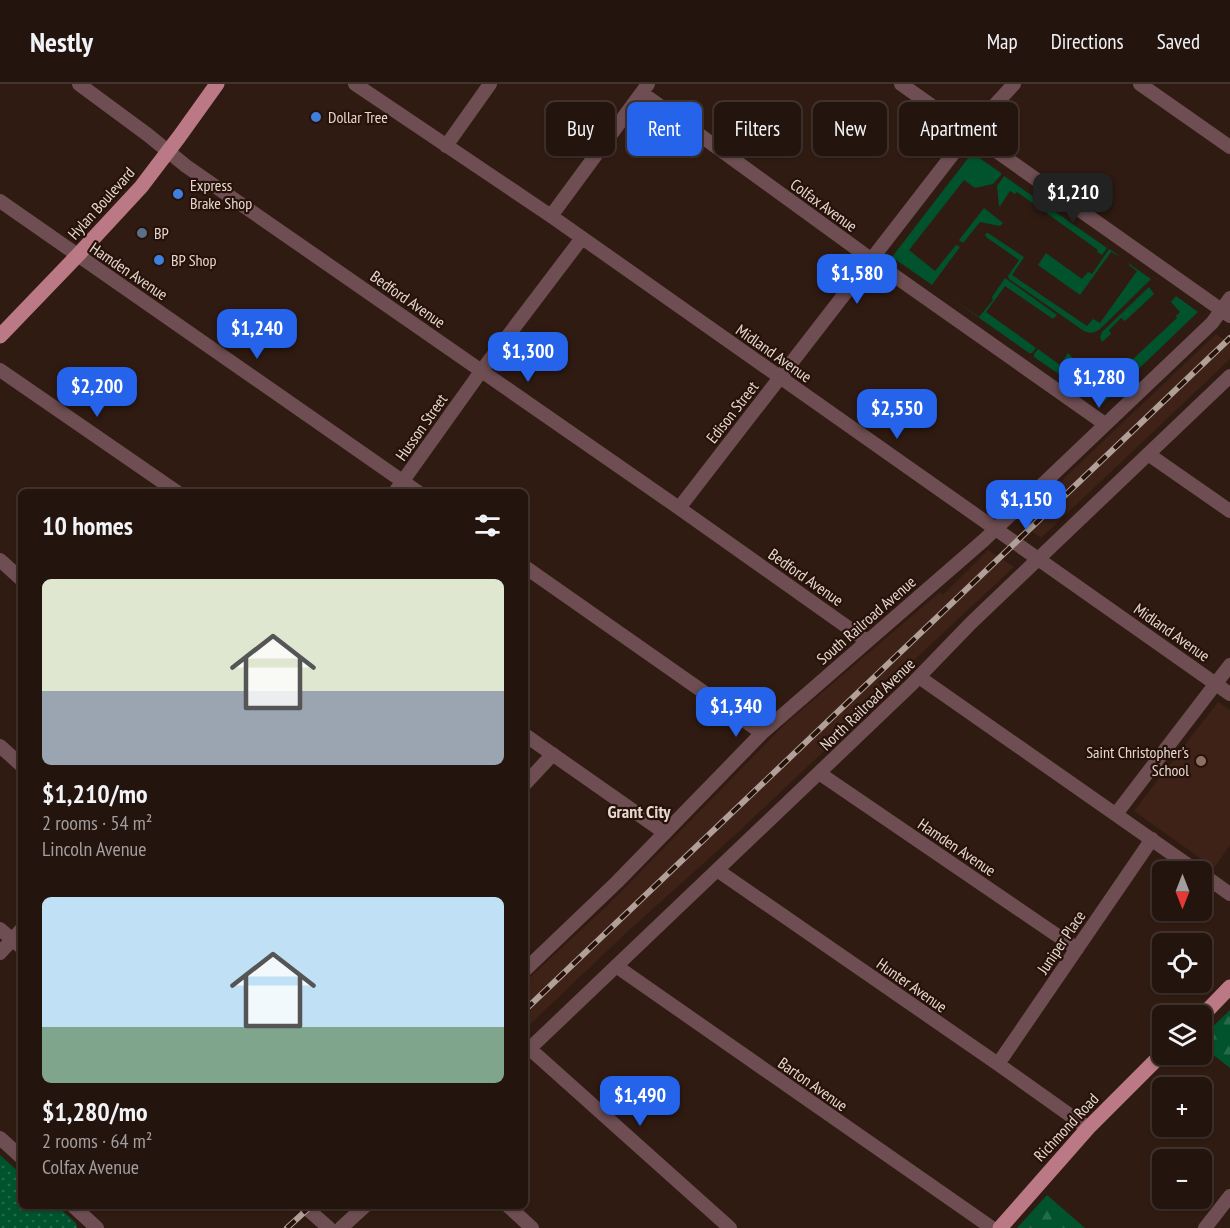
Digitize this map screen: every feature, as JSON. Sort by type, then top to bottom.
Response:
[{"type":"main road","name":"Hylan Boulevard","points":[[0,336],[141,187],[217,84]]},
{"type":"main road","points":[[1212,1006],[1230,987]]},
{"type":"main road","name":"Richmond Road","points":[[999,1228],[1088,1128],[1152,1064]]},
{"type":"street","name":"Bedford Avenue","points":[[79,84],[186,166],[482,370],[867,641]]},
{"type":"street","name":"Midland Avenue","points":[[355,84],[551,216],[1230,694]]},
{"type":"street","points":[[446,146],[490,84]]},
{"type":"street","points":[[901,84],[927,102]]},
{"type":"street","name":"Edison Street","points":[[998,102],[1014,84]]},
{"type":"street","points":[[1140,84],[1230,147]]},
{"type":"street","points":[[551,216],[645,89]]},
{"type":"street","name":"Colfax Avenue","points":[[645,89],[872,260],[1105,424]]},
{"type":"street","name":"Edison Street","points":[[679,508],[952,156]]},
{"type":"street","points":[[1004,156],[1227,314]]},
{"type":"street","name":"Hamden Avenue","points":[[0,201],[399,487]]},
{"type":"street","name":"Husson Street","points":[[399,487],[482,370],[582,238]]},
{"type":"street","name":"South Railroad Avenue","points":[[528,967],[617,882],[762,733],[996,529],[1209,325],[1227,314],[1230,298]]},
{"type":"street","points":[[0,370],[173,489]]},
{"type":"street","name":"North Railroad Avenue","points":[[528,1050],[1230,376]]},
{"type":"street","points":[[1148,454],[1230,511]]},
{"type":"street","points":[[0,560],[18,576]]},
{"type":"street","points":[[528,569],[762,733]]},
{"type":"street","points":[[1116,814],[1230,665]]},
{"type":"street","points":[[919,677],[1183,861]]},
{"type":"street","points":[[528,737],[665,833]]},
{"type":"street","points":[[0,746],[18,762]]},
{"type":"street","points":[[528,781],[553,754]]},
{"type":"street","name":"Hamden Avenue","points":[[819,773],[1077,949]]},
{"type":"street","name":"Juniper Place","points":[[998,1064],[1152,839]]},
{"type":"street","name":"Hunter Avenue","points":[[717,870],[1088,1128]]},
{"type":"street","points":[[1212,881],[1230,894]]},
{"type":"street","points":[[0,929],[18,939],[0,953]]},
{"type":"street","name":"Barton Avenue","points":[[616,966],[992,1228]]},
{"type":"street","points":[[528,1052],[730,1228]]},
{"type":"street","points":[[0,1138],[18,1154]]},
{"type":"street","points":[[1205,1228],[1230,1196]]},
{"type":"street","points":[[76,1209],[97,1228]]},
{"type":"street","points":[[307,1209],[329,1228]]},
{"type":"street","points":[[341,1228],[361,1209]]},
{"type":"street","points":[[511,1209],[532,1228]]},
{"type":"shaded area","points":[[1216,334],[1230,343],[1230,359],[1041,538],[1018,522]]},
{"type":"shaded area","points":[[988,550],[1014,567],[914,660],[896,683],[528,1026],[528,979],[611,902],[784,725],[940,592],[943,595]]},
{"type":"shaded area","name":"Saint Christopher's School","points":[[1218,702],[1230,710],[1230,845],[1214,868],[1212,861],[1204,861],[1134,811]]},
{"type":"green space","points":[[970,156],[976,156],[1001,173],[993,184],[975,188],[964,180],[909,250],[935,271],[956,245],[960,247],[932,285],[892,257]]},
{"type":"green space","points":[[1004,176],[1107,248],[1102,255],[1017,192],[1015,194],[1010,191],[999,206],[997,186]]},
{"type":"green space","points":[[984,208],[1003,223],[1000,226],[980,222],[963,243],[959,240]]},
{"type":"green space","points":[[988,233],[1024,257],[1012,275],[1087,326],[1093,319],[1100,323],[1137,271],[1128,263],[1151,279],[1100,329],[1092,333],[1086,332],[1009,279],[1008,276],[1019,260],[986,237],[985,234]]},
{"type":"green space","points":[[1109,249],[1121,257],[1111,252],[1080,295],[1038,265],[1046,253],[1082,279],[1088,272],[1092,274]]},
{"type":"green space","points":[[1005,278],[1057,315],[1053,319],[1005,286],[986,312],[1036,348],[1032,353],[951,298],[979,317],[993,300],[992,297]]},
{"type":"green space","points":[[1149,287],[1154,294],[1125,321],[1121,318],[1109,330],[1111,334],[1102,342],[1100,337],[1102,332]]},
{"type":"green space","points":[[1176,296],[1198,312],[1102,404],[1082,390],[1090,380],[1099,389],[1104,386],[1177,318],[1180,312],[1171,302]]},
{"type":"green space","points":[[1038,349],[1063,367],[1065,364],[1062,362],[1068,353],[1088,373],[1086,375],[1088,377],[1078,387],[1034,357]]},
{"type":"green space","points":[[1230,1010],[1230,1068],[1212,1054],[1212,1027]]},
{"type":"green space","points":[[0,1155],[18,1171],[18,1209],[60,1209],[76,1223],[77,1228],[0,1228]]},
{"type":"green space","points":[[1047,1195],[1085,1228],[1017,1228]]},
{"type":"railway","points":[[528,1007],[1230,338]]},
{"type":"railway","points":[[287,1228],[308,1209]]},
{"type":"place","name":"Dollar Tree","points":[[316,117]]},
{"type":"place","name":"Express Brake Shop","points":[[178,194]]},
{"type":"place","name":"BP","points":[[142,233]]},
{"type":"place","name":"BP Shop","points":[[159,260]]},
{"type":"place","name":"Saint Christopher's School","points":[[1201,761]]},
{"type":"district","name":"Grant City","points":[[639,811]]}]
